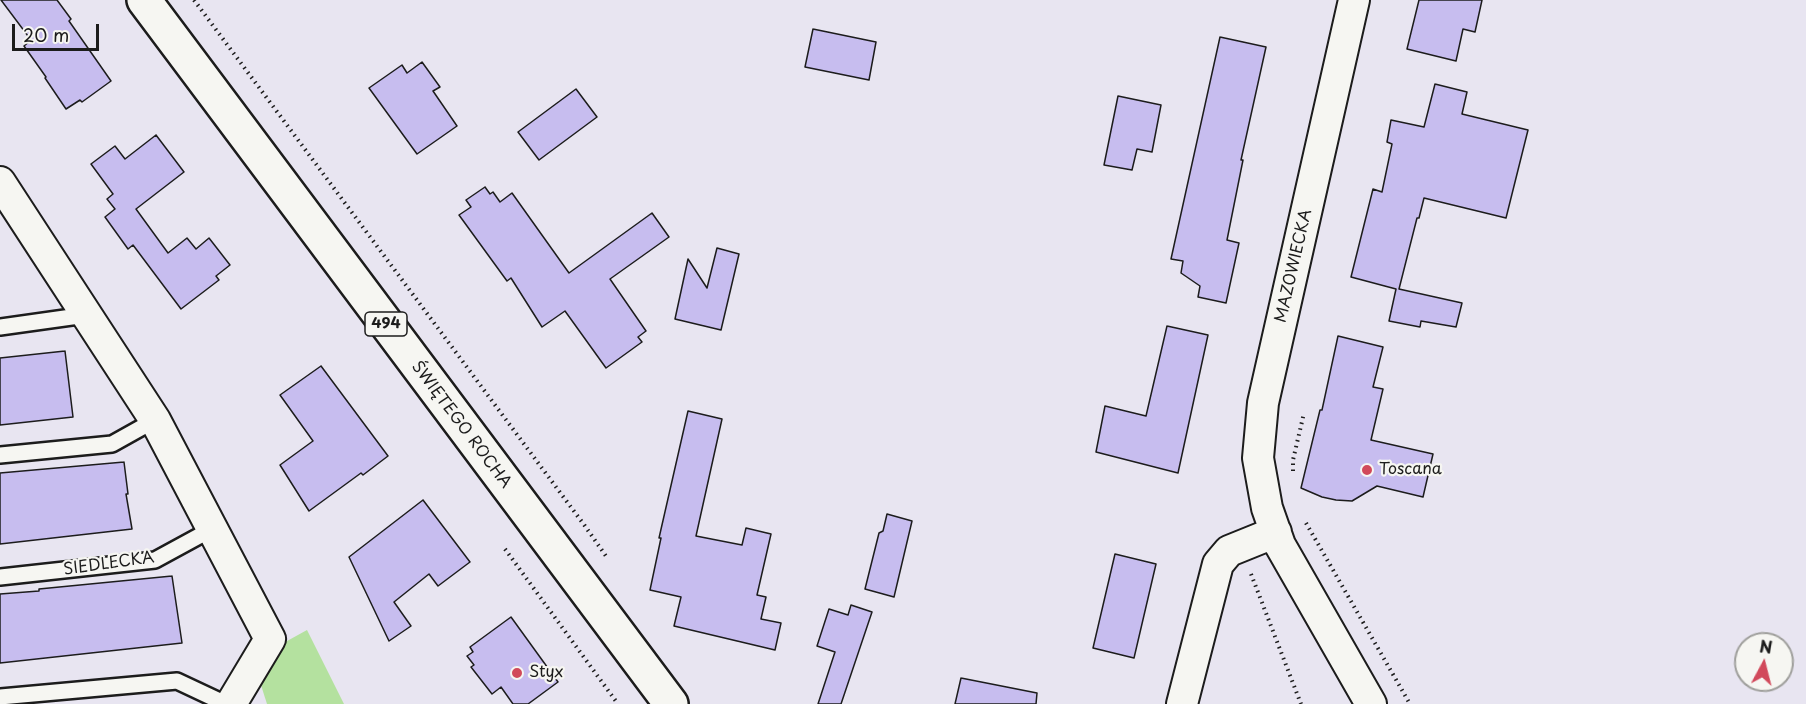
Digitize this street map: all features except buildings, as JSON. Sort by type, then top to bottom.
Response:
[{"type":"main road","name":"ŚWIĘTEGO ROCHA","points":[[144,0],[671,704]]},
{"type":"street","name":"MAZOWIECKA","points":[[1354,0],[1263,404],[1258,458],[1267,508],[1280,545],[1371,704]]},
{"type":"street","points":[[2,189],[155,420],[270,639],[231,704]]},
{"type":"street","points":[[1182,704],[1218,564],[1229,551],[1276,532]]},
{"type":"lane","points":[[0,327],[86,315]]},
{"type":"lane","points":[[0,455],[112,444],[155,420]]},
{"type":"lane","name":"SIEDLECKA","points":[[0,577],[155,560],[212,529]]},
{"type":"lane","points":[[0,697],[177,681],[226,704]]},
{"type":"path","points":[[194,0],[608,560]]},
{"type":"path","points":[[1292,472],[1304,413]]},
{"type":"path","points":[[1302,516],[1410,704]]},
{"type":"path","points":[[1242,545],[1302,704]]},
{"type":"path","points":[[505,549],[618,704]]},
{"type":"green space","points":[[307,630],[344,704],[267,704],[260,682],[278,646]]},
{"type":"place","name":"Toscana","points":[[1367,470]]},
{"type":"place","name":"Styx","points":[[517,673]]}]
